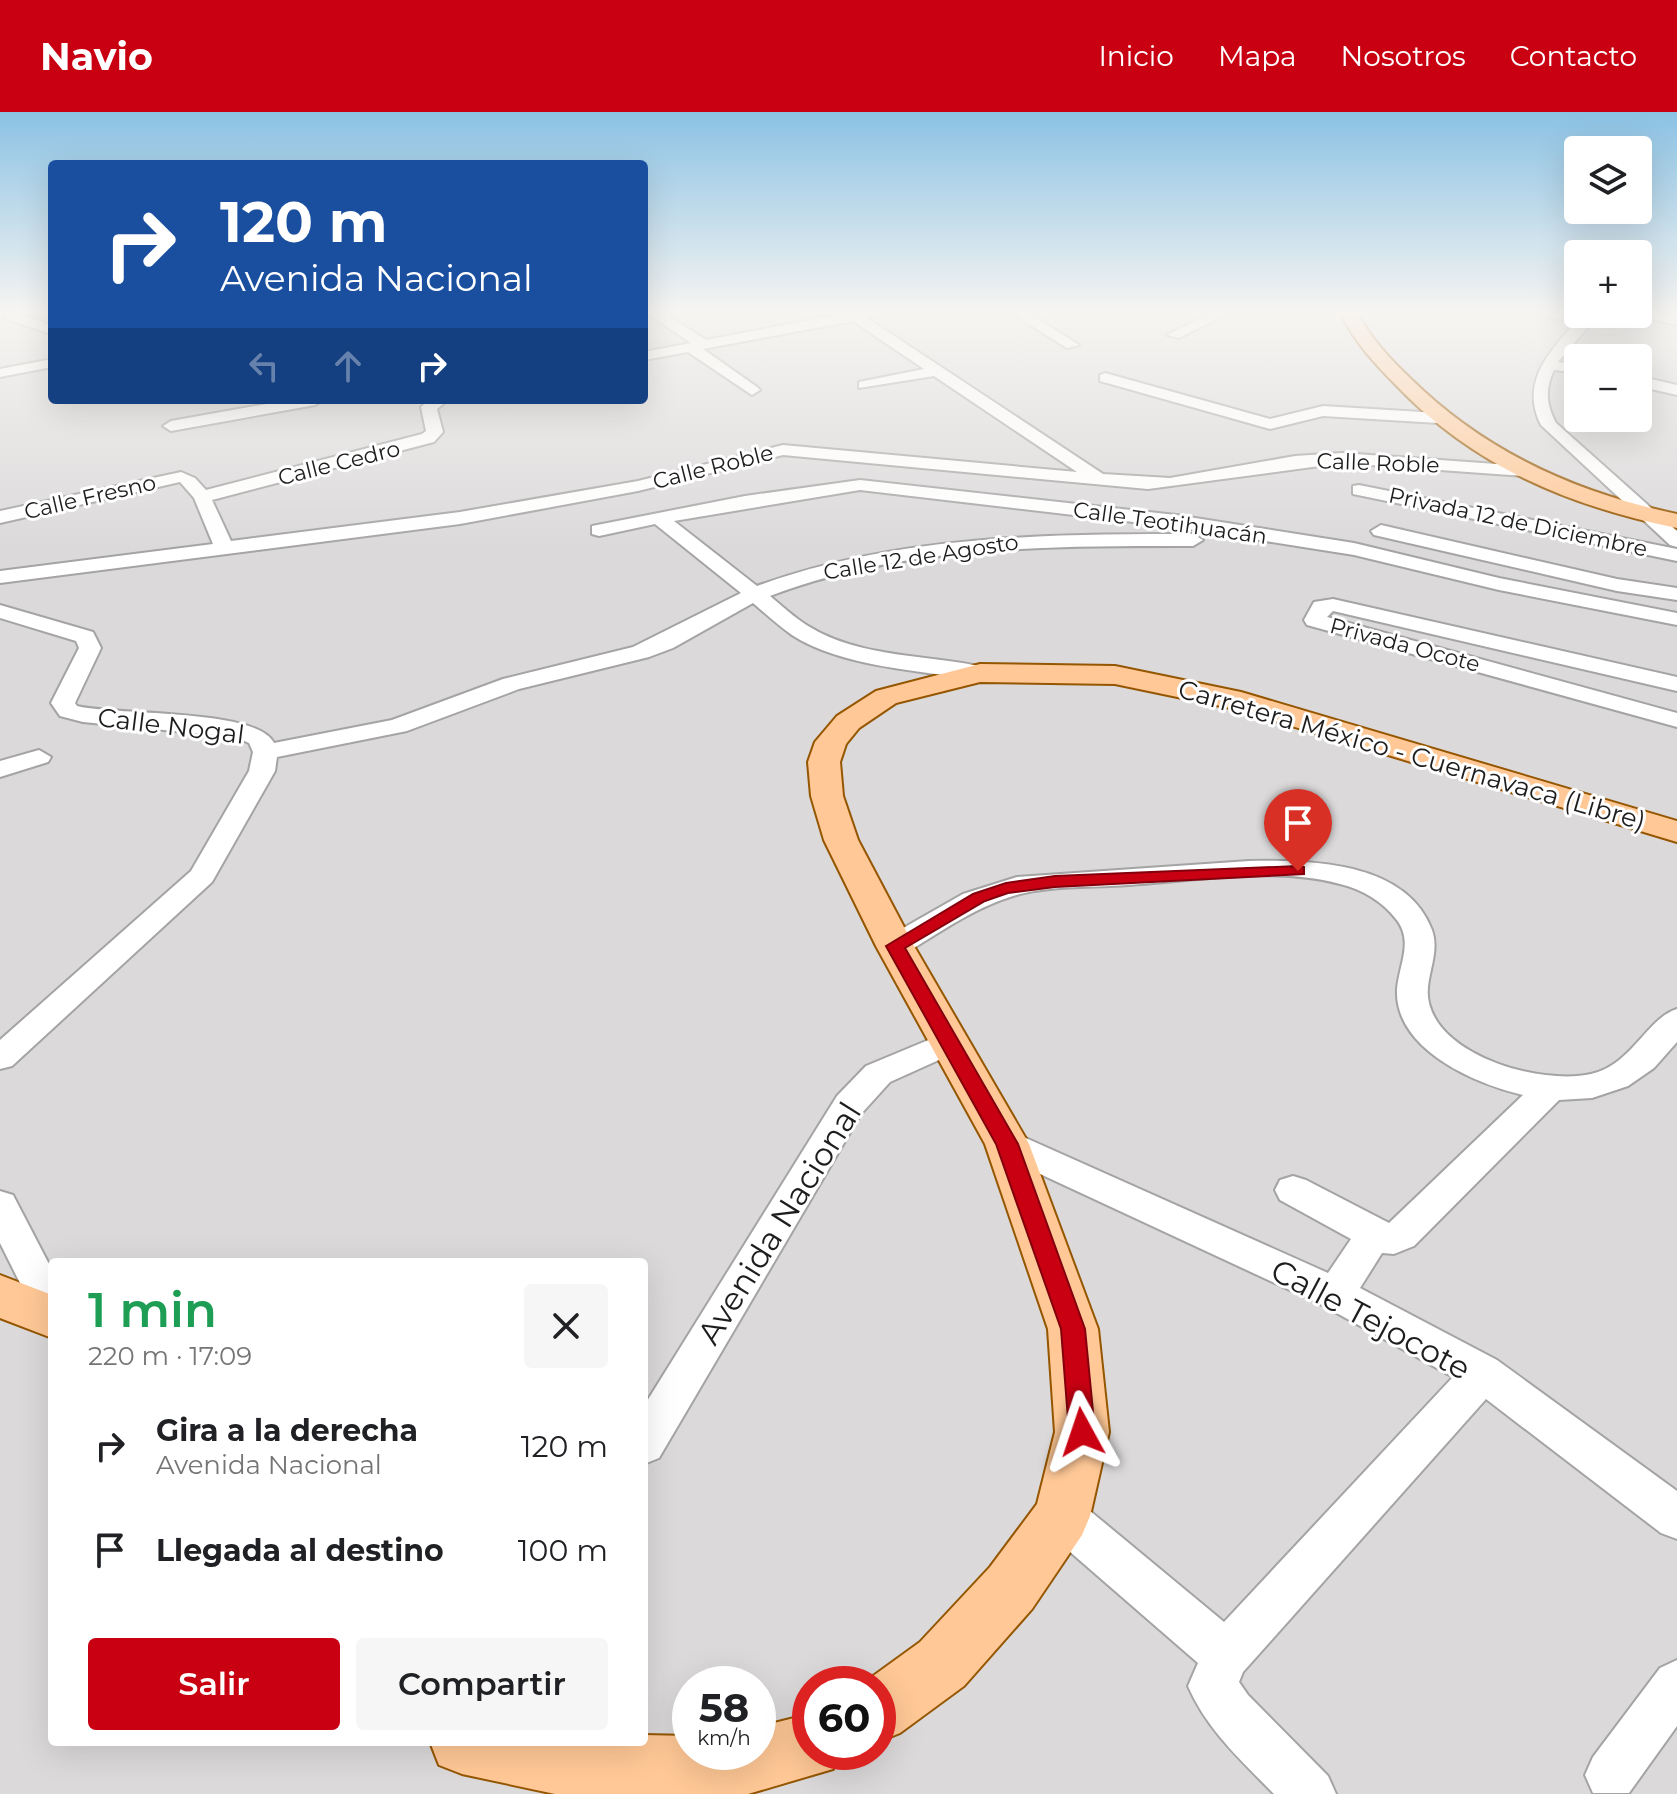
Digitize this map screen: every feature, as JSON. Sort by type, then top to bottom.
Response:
[{"type":"main road","points":[[1412,390],[1438,418],[1481,448],[1524,471],[1585,497],[1645,516],[1677,521]]},
{"type":"main road","name":"Carretera México - Cuernavaca (Libre)","points":[[896,1698],[942,1664],[1011,1588],[1062,1516],[1082,1432],[1073,1329],[1007,1144],[895,946],[841,840],[827,796],[824,762],[831,742],[848,722],[886,697],[980,673],[1071,672],[1183,686],[1677,832]]},
{"type":"main road","points":[[0,1296],[48,1315]]},
{"type":"main road","points":[[481,1746],[575,1766],[707,1781],[792,1752]]},
{"type":"street","points":[[966,390],[1100,479]]},
{"type":"street","points":[[1150,390],[1270,424],[1323,411],[1438,418]]},
{"type":"street","points":[[1540,390],[1539,400],[1544,418],[1645,516],[1677,541]]},
{"type":"street","points":[[171,426],[293,404]]},
{"type":"street","name":"Calle Cedro","points":[[202,497],[428,438],[435,432],[429,407],[434,404]]},
{"type":"street","name":"Calle Roble","points":[[0,577],[530,507],[638,486],[783,450],[1100,479],[1190,483],[1298,461],[1340,458],[1524,471]]},
{"type":"street","name":"Calle Fresno","points":[[0,517],[185,470],[202,497]]},
{"type":"street","points":[[980,498],[999,470]]},
{"type":"street","name":"Calle Teotihuacán","points":[[599,530],[841,485],[1176,521],[1354,549],[1499,584],[1677,619]]},
{"type":"street","name":"Privada 12 de Diciembre","points":[[1359,490],[1677,555]]},
{"type":"street","points":[[202,497],[225,549]]},
{"type":"street","points":[[659,518],[801,631],[830,644],[980,673]]},
{"type":"street","points":[[1381,531],[1617,585],[1677,594]]},
{"type":"street","name":"Calle 12 de Agosto","points":[[265,752],[398,726],[436,709],[511,684],[665,643],[755,594],[806,575],[866,561],[1054,538],[1195,540],[1238,532]]},
{"type":"street","name":"Privada Ocote","points":[[1677,684],[1333,605],[1321,606],[1315,617],[1324,624],[1677,720]]},
{"type":"street","name":"Calle Nogal","points":[[0,611],[74,631],[85,637],[90,648],[63,703],[68,711],[240,730],[260,739],[265,752],[262,771],[202,876],[0,1058]]},
{"type":"street","points":[[561,647],[588,665]]},
{"type":"street","points":[[0,769],[39,757]]},
{"type":"street","points":[[895,946],[979,897],[1006,888],[1055,882],[1274,869],[1359,880],[1387,894],[1411,915],[1422,944],[1413,993],[1417,1015],[1438,1040],[1479,1068],[1535,1088],[1580,1090],[1616,1078],[1647,1056],[1677,1020]]},
{"type":"street","name":"Avenida Nacional","points":[[648,1437],[856,1096],[878,1074],[950,1042]]},
{"type":"street","points":[[1293,1190],[1379,1236],[1394,1239],[1550,1089]]},
{"type":"street","name":"Calle Tejocote","points":[[1007,1144],[1336,1294],[1483,1373],[1219,1670]]},
{"type":"street","points":[[0,1205],[40,1285],[48,1312]]},
{"type":"street","points":[[1336,1294],[1369,1242],[1379,1236]]},
{"type":"street","points":[[1483,1373],[1677,1518]]},
{"type":"street","points":[[1062,1516],[1219,1670],[1230,1713],[1310,1794]]},
{"type":"street","points":[[1611,1775],[1677,1685]]},
{"type":"shaded area","points":[[0,390],[48,390],[48,404],[648,404],[648,390],[1564,390],[1564,432],[1652,432],[1652,390],[1677,390],[1677,1794],[0,1794]]},
{"type":"route","points":[[1082,1432],[1073,1329],[1007,1144],[895,946],[979,897],[1006,888],[1055,882],[1274,869],[1298,871]]}]
